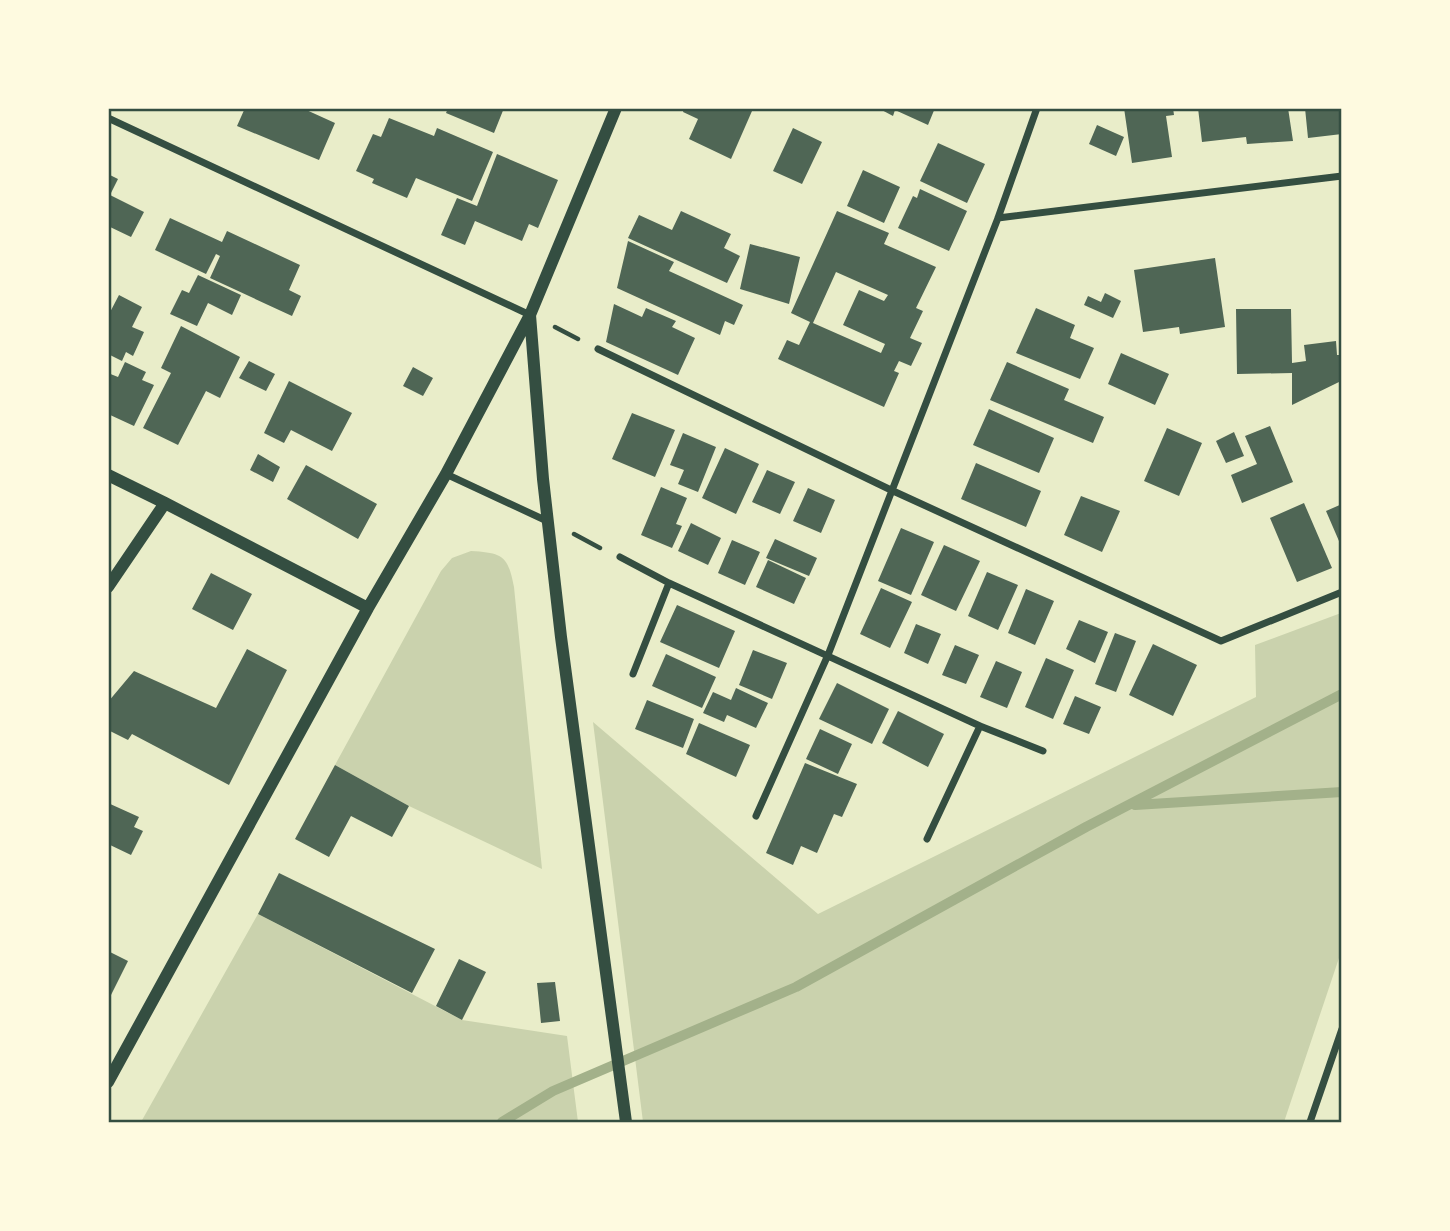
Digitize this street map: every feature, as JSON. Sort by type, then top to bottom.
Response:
[{"type":"street","points":[[108,1082],[368,608],[446,474],[530,315],[616,108]]},
{"type":"street","points":[[756,817],[828,655],[998,218],[1037,108]]},
{"type":"street","points":[[108,118],[530,315]]},
{"type":"street","points":[[998,218],[1342,176]]},
{"type":"street","points":[[530,315],[547,521],[626,1122]]},
{"type":"street","points":[[598,349],[891,490],[1221,641],[1342,592]]},
{"type":"street","points":[[446,474],[547,521]]},
{"type":"street","points":[[108,475],[368,608]]},
{"type":"street","points":[[108,587],[165,503]]},
{"type":"street","points":[[620,557],[669,583],[980,726],[1043,751]]},
{"type":"street","points":[[633,674],[669,583]]},
{"type":"street","points":[[928,839],[980,726]]},
{"type":"street","points":[[1311,1122],[1342,1030]]},
{"type":"path","points":[[530,315],[598,349]]},
{"type":"path","points":[[547,521],[620,557]]},
{"type":"green space","points":[[471,551],[490,553],[502,558],[512,576],[542,869],[409,806],[335,765],[441,571],[452,558]]},
{"type":"green space","points":[[1341,613],[1341,952],[1284,1122],[643,1122],[593,722],[818,914],[1256,697],[1255,645]]},
{"type":"green space","points":[[258,914],[462,1020],[567,1036],[578,1122],[141,1122]]},
{"type":"building","points":[[245,108],[302,108],[335,123],[319,160],[237,126]]},
{"type":"building","points":[[448,108],[504,108],[494,133],[446,113]]},
{"type":"building","points":[[684,108],[746,108],[752,111],[731,159],[689,139],[698,119],[683,112]]},
{"type":"building","points":[[878,108],[935,108],[928,125],[895,110],[893,116]]},
{"type":"building","points":[[1124,108],[1173,108],[1174,115],[1166,116],[1172,157],[1132,163]]},
{"type":"building","points":[[1198,108],[1288,108],[1293,141],[1247,144],[1246,137],[1202,142]]},
{"type":"building","points":[[1305,108],[1342,108],[1342,134],[1308,138]]},
{"type":"building","points":[[389,118],[434,136],[437,128],[493,152],[472,201],[416,178],[407,198],[372,183],[374,179],[356,171],[373,134],[381,137]]},
{"type":"building","points":[[1097,125],[1124,137],[1116,156],[1089,144]]},
{"type":"building","points":[[793,128],[822,142],[802,184],[773,171]]},
{"type":"building","points":[[938,143],[985,164],[967,203],[920,181]]},
{"type":"building","points":[[497,154],[558,180],[538,228],[529,224],[522,241],[475,221],[465,245],[441,235],[457,198],[477,206]]},
{"type":"building","points":[[863,170],[900,187],[884,223],[847,206]]},
{"type":"building","points":[[108,174],[118,179],[110,195],[144,212],[131,237],[108,226]]},
{"type":"building","points":[[920,189],[967,211],[949,251],[898,228],[913,196],[917,198]]},
{"type":"building","points":[[681,211],[731,234],[724,248],[740,256],[727,283],[628,238],[639,215],[672,230]]},
{"type":"building","points":[[837,211],[889,233],[884,244],[936,267],[916,308],[923,311],[910,338],[922,343],[911,366],[899,361],[894,371],[899,373],[884,407],[778,359],[787,340],[799,345],[810,322],[791,313]],"holes":[[[836,272],[888,295],[884,301],[859,290],[843,325],[885,344],[881,353],[813,323]]]},
{"type":"building","points":[[170,218],[222,242],[227,231],[300,265],[289,290],[301,296],[292,316],[210,278],[220,256],[216,254],[206,274],[155,250]]},
{"type":"building","points":[[628,241],[674,262],[669,271],[743,305],[734,325],[725,321],[720,335],[617,288]]},
{"type":"building","points":[[750,244],[800,257],[789,304],[740,289]]},
{"type":"building","points":[[1215,258],[1225,327],[1180,334],[1179,327],[1143,332],[1134,270]]},
{"type":"building","points":[[198,275],[241,295],[232,315],[208,303],[197,326],[170,314],[182,290],[189,293]]},
{"type":"building","points":[[1105,293],[1121,301],[1113,318],[1084,305],[1088,296],[1101,302]]},
{"type":"building","points":[[119,295],[142,307],[132,327],[144,332],[133,356],[126,352],[122,361],[108,354],[108,316]]},
{"type":"building","points":[[614,304],[642,317],[646,308],[676,321],[672,327],[695,338],[678,375],[606,342]]},
{"type":"building","points":[[1036,308],[1075,325],[1070,338],[1094,348],[1080,379],[1016,353]]},
{"type":"building","points":[[1236,309],[1291,309],[1292,363],[1306,361],[1304,345],[1336,341],[1337,355],[1342,355],[1342,388],[1339,382],[1292,405],[1292,373],[1237,374]]},
{"type":"building","points":[[181,326],[240,357],[220,398],[206,391],[178,445],[143,428],[171,373],[161,368]]},
{"type":"building","points":[[1121,353],[1169,374],[1155,405],[1108,384]]},
{"type":"building","points":[[249,361],[275,374],[266,391],[239,378]]},
{"type":"building","points":[[125,362],[146,372],[142,380],[154,385],[134,426],[108,414],[108,373],[118,377]]},
{"type":"building","points":[[1007,362],[1069,389],[1064,400],[1104,417],[1093,443],[990,400]]},
{"type":"building","points":[[413,367],[433,378],[423,396],[403,386]]},
{"type":"building","points":[[289,381],[352,413],[332,451],[291,430],[284,443],[264,433]]},
{"type":"building","points":[[989,409],[1054,438],[1039,473],[973,445]]},
{"type":"building","points":[[632,413],[675,430],[655,477],[612,459]]},
{"type":"building","points":[[1270,426],[1293,482],[1242,503],[1231,475],[1257,464],[1245,436]]},
{"type":"building","points":[[1167,428],[1202,443],[1179,496],[1144,481]]},
{"type":"building","points":[[1234,432],[1244,456],[1226,463],[1216,441]]},
{"type":"building","points":[[683,433],[716,447],[698,492],[678,484],[684,470],[670,465]]},
{"type":"building","points":[[725,448],[759,464],[736,514],[702,498]]},
{"type":"building","points":[[258,454],[280,467],[273,482],[250,470]]},
{"type":"building","points":[[976,463],[1041,491],[1026,527],[961,499]]},
{"type":"building","points":[[306,465],[377,504],[358,539],[287,499]]},
{"type":"building","points":[[767,470],[795,482],[780,514],[752,502]]},
{"type":"building","points":[[661,487],[687,498],[676,524],[682,526],[672,548],[641,535]]},
{"type":"building","points":[[808,488],[835,500],[821,533],[793,521]]},
{"type":"building","points":[[1081,496],[1120,511],[1102,552],[1064,535]]},
{"type":"building","points":[[1304,503],[1332,568],[1297,582],[1270,518]]},
{"type":"building","points":[[1342,504],[1342,548],[1326,511]]},
{"type":"building","points":[[691,523],[721,538],[708,565],[678,551]]},
{"type":"building","points":[[901,528],[934,542],[911,595],[878,581]]},
{"type":"building","points":[[775,539],[817,558],[809,576],[766,558]]},
{"type":"building","points":[[732,540],[760,552],[745,585],[718,573]]},
{"type":"building","points":[[944,545],[980,561],[956,611],[921,595]]},
{"type":"building","points":[[768,560],[806,578],[794,604],[756,587]]},
{"type":"building","points":[[987,572],[1018,585],[998,630],[968,616]]},
{"type":"building","points":[[211,573],[252,594],[233,630],[192,609]]},
{"type":"building","points":[[881,588],[912,602],[890,648],[860,634]]},
{"type":"building","points":[[1026,589],[1054,601],[1035,645],[1008,633]]},
{"type":"building","points":[[677,605],[735,631],[719,668],[660,642]]},
{"type":"building","points":[[1079,620],[1108,632],[1095,663],[1066,649]]},
{"type":"building","points":[[916,624],[941,634],[928,664],[904,653]]},
{"type":"building","points":[[1115,633],[1136,641],[1116,692],[1095,684]]},
{"type":"building","points":[[1153,644],[1197,665],[1173,716],[1129,695]]},
{"type":"building","points":[[955,645],[979,655],[966,684],[942,675]]},
{"type":"building","points":[[247,649],[287,670],[229,785],[132,734],[128,740],[108,730],[108,702],[134,671],[216,708]]},
{"type":"building","points":[[753,650],[787,663],[772,699],[739,685]]},
{"type":"building","points":[[666,654],[716,677],[702,708],[652,686]]},
{"type":"building","points":[[1046,658],[1074,670],[1053,719],[1025,707]]},
{"type":"building","points":[[996,661],[1022,672],[1007,708],[980,697]]},
{"type":"building","points":[[837,683],[889,709],[872,744],[819,719]]},
{"type":"building","points":[[736,688],[768,703],[756,728],[727,715],[724,722],[703,713],[713,692],[731,700]]},
{"type":"building","points":[[1075,696],[1101,707],[1089,734],[1063,724]]},
{"type":"building","points":[[647,700],[694,719],[683,748],[635,729]]},
{"type":"building","points":[[898,711],[944,734],[928,767],[882,743]]},
{"type":"building","points":[[699,723],[750,745],[736,777],[686,754]]},
{"type":"building","points":[[820,729],[852,744],[838,774],[806,759]]},
{"type":"building","points":[[805,763],[857,784],[842,817],[834,814],[817,853],[801,846],[793,865],[766,853]]},
{"type":"building","points":[[335,765],[409,806],[392,837],[351,816],[329,857],[295,839]]},
{"type":"building","points":[[108,803],[139,817],[134,827],[143,831],[131,855],[108,844]]},
{"type":"building","points":[[279,873],[435,949],[412,993],[258,914]]},
{"type":"building","points":[[108,951],[128,961],[108,1001]]},
{"type":"building","points":[[459,959],[486,972],[462,1020],[436,1006]]},
{"type":"building","points":[[555,982],[560,1021],[541,1023],[537,983]]},
{"type":"waterway","points":[[502,1122],[553,1091],[796,987],[1086,827],[1342,694]]},
{"type":"waterway","points":[[1135,805],[1342,792]]}]
